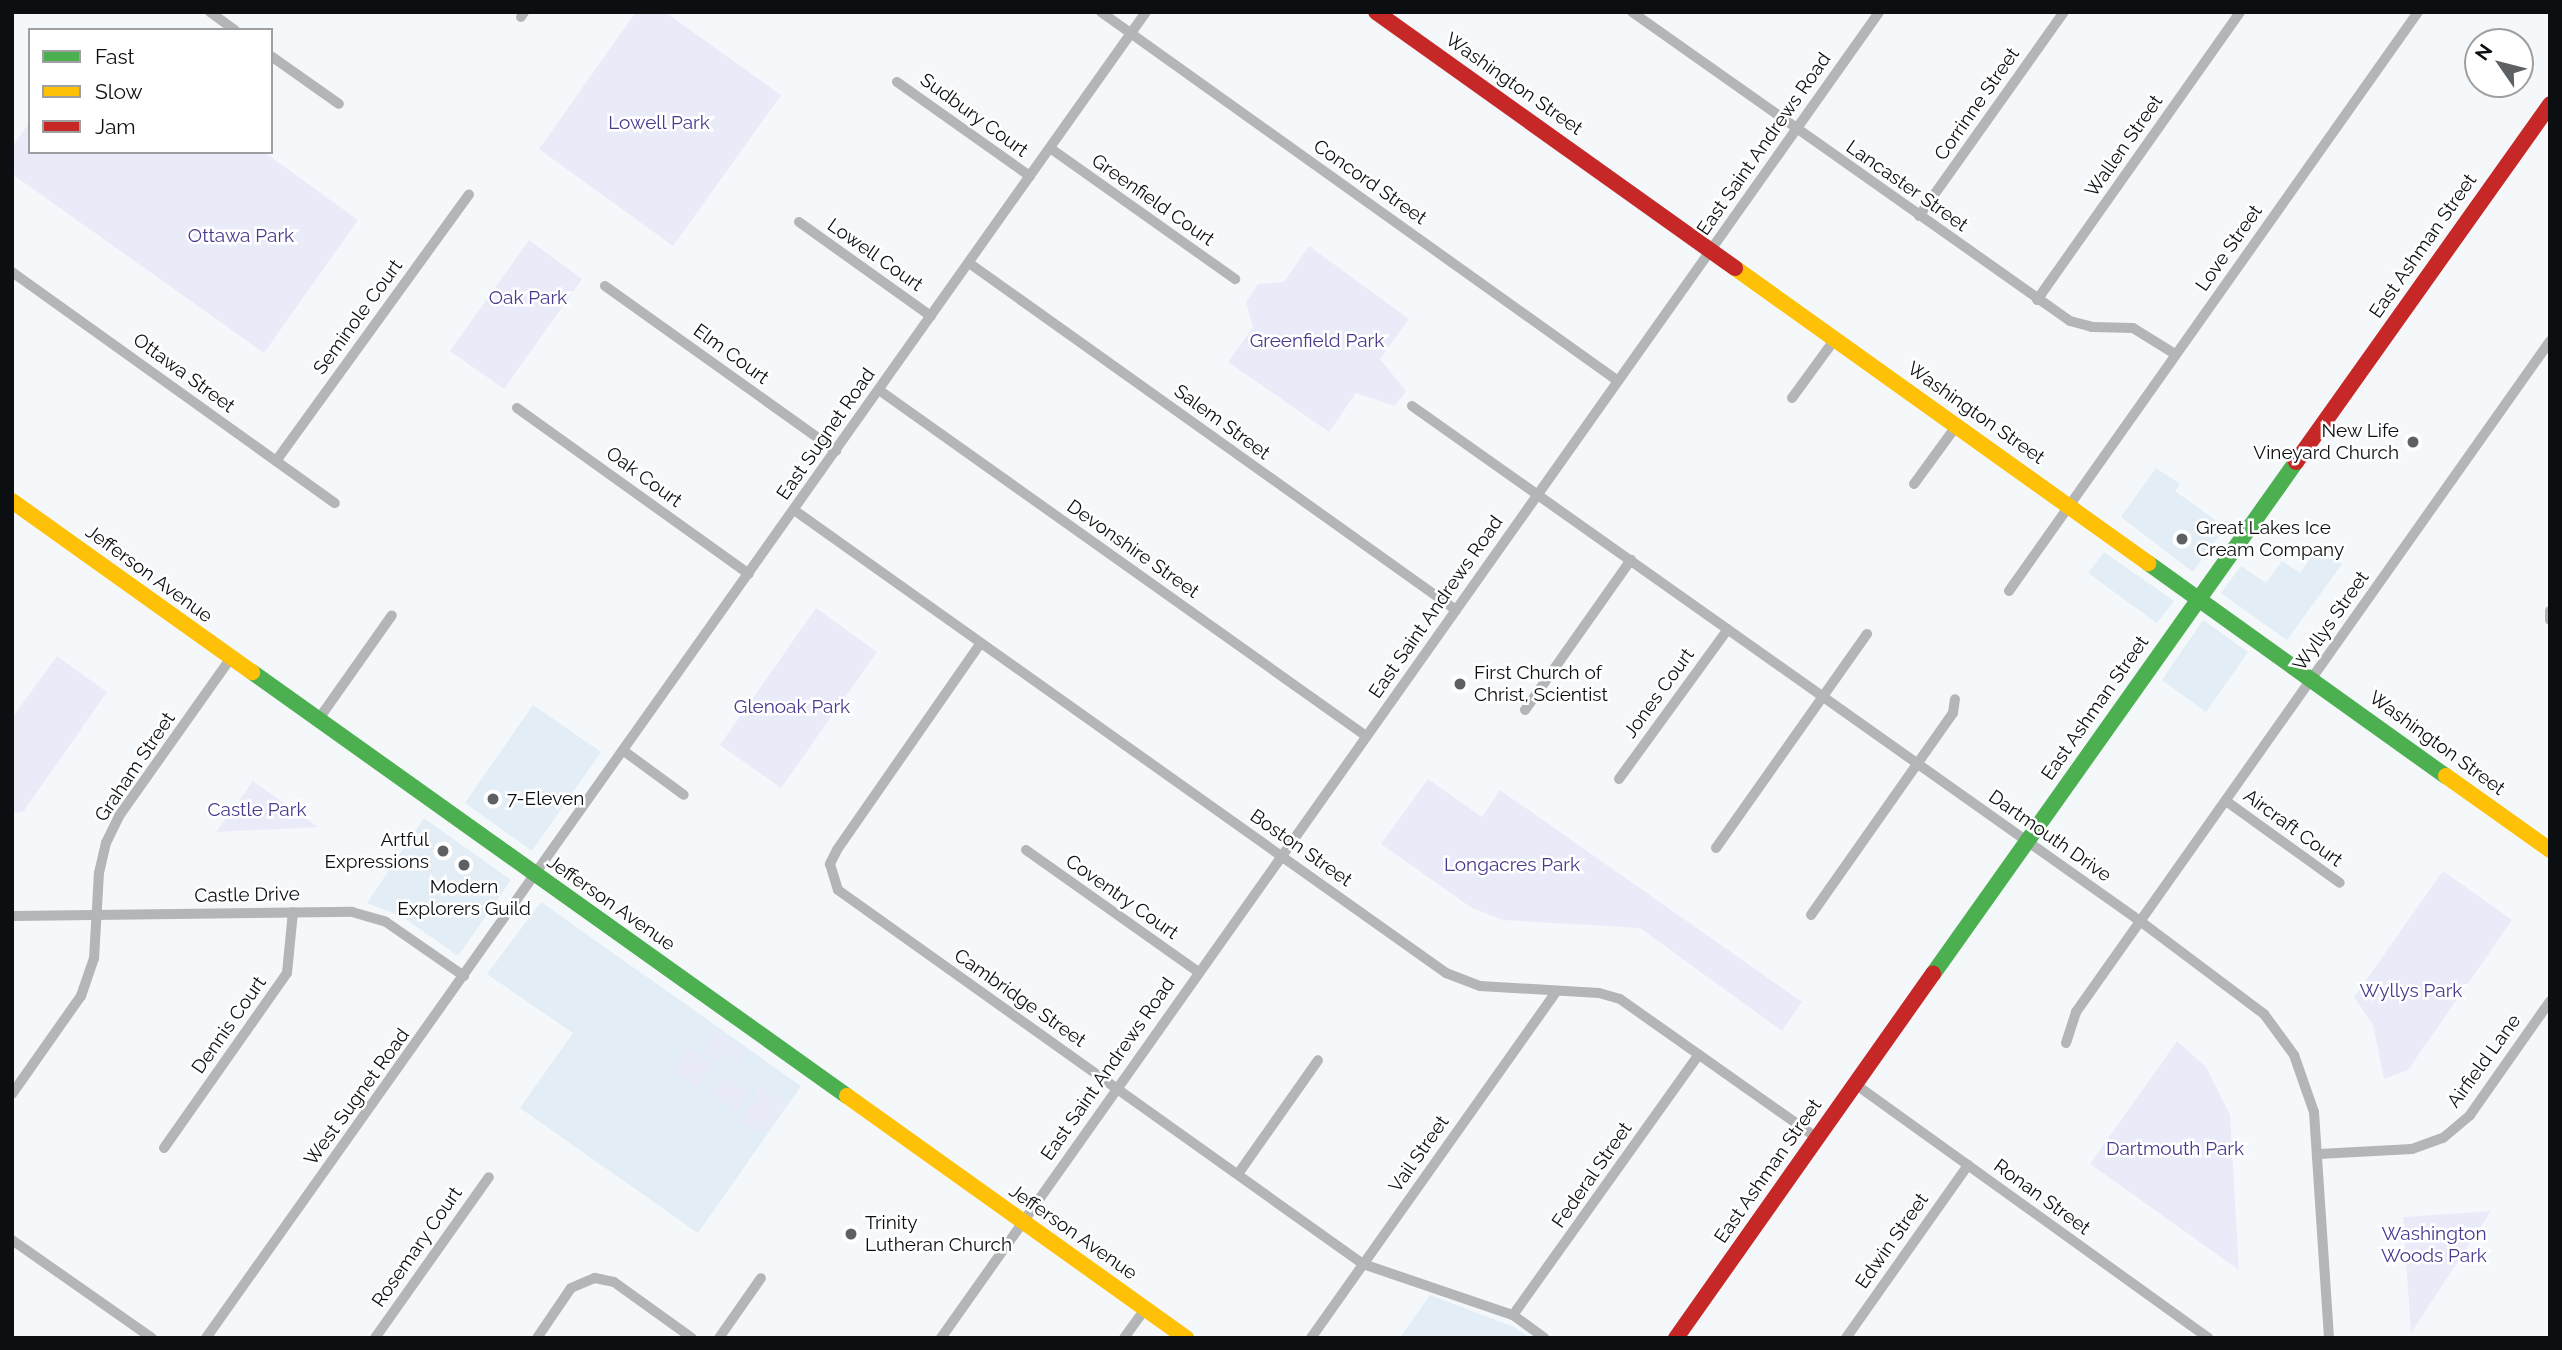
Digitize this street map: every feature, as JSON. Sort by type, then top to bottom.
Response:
[{"type":"street","points":[[210,12],[232,28]]},
{"type":"street","name":"Concord Street","points":[[1101,12],[1618,380]]},
{"type":"street","name":"East Sugnet Road","points":[[536,876],[1146,12]]},
{"type":"street","name":"Washington Street","points":[[1376,12],[2200,597],[2550,850]]},
{"type":"street","name":"Lancaster Street","points":[[1632,12],[2037,300],[2081,325],[2144,332],[2175,354]]},
{"type":"street","name":"East Saint Andrews Road","points":[[941,1338],[1879,12]]},
{"type":"street","name":"Corrinne Street","points":[[1919,216],[2064,12]]},
{"type":"street","name":"Wallen Street","points":[[2037,300],[2240,12]]},
{"type":"street","name":"Love Street","points":[[2009,591],[2418,12]]},
{"type":"street","points":[[273,56],[339,104]]},
{"type":"street","name":"Sudbury Court","points":[[897,82],[1030,176]]},
{"type":"street","name":"East Ashman Street","points":[[1676,1338],[2548,109]]},
{"type":"street","name":"Greenfield Court","points":[[1050,148],[1235,279]]},
{"type":"street","name":"Seminole Court","points":[[276,461],[469,194]]},
{"type":"street","name":"Lowell Court","points":[[799,222],[931,316]]},
{"type":"street","name":"Salem Street","points":[[969,263],[1456,610]]},
{"type":"street","name":"Ottawa Street","points":[[12,272],[335,503]]},
{"type":"street","name":"Elm Court","points":[[605,286],[836,451]]},
{"type":"street","points":[[1793,398],[1835,339]]},
{"type":"street","name":"Wyllys Street","points":[[2066,1043],[2076,1012],[2550,341]]},
{"type":"street","name":"Devonshire Street","points":[[878,390],[1366,736]]},
{"type":"street","name":"Dartmouth Drive","points":[[1412,406],[2243,995],[2280,1034],[2304,1080],[2319,1154],[2329,1338]]},
{"type":"street","name":"Oak Court","points":[[517,408],[749,573]]},
{"type":"street","points":[[1914,484],[1957,425]]},
{"type":"street","name":"Jefferson Avenue","points":[[12,501],[1186,1338]]},
{"type":"street","name":"Boston Street","points":[[794,510],[1446,973],[1480,986],[1557,991],[1620,999],[1817,1138]]},
{"type":"street","points":[[1525,710],[1631,560]]},
{"type":"street","points":[[2550,611],[2550,620]]},
{"type":"street","points":[[318,720],[392,615]]},
{"type":"street","name":"Jones Court","points":[[1619,779],[1728,629]]},
{"type":"street","points":[[1716,848],[1867,634]]},
{"type":"street","name":"Cambridge Street","points":[[980,644],[837,850],[830,864],[831,879],[838,890],[1363,1264],[1513,1315],[1545,1338]]},
{"type":"street","name":"Graham Street","points":[[12,1094],[81,996],[94,959],[96,915],[106,843],[119,816],[231,658]]},
{"type":"street","points":[[1811,915],[1953,713],[1955,699]]},
{"type":"street","points":[[624,751],[684,795]]},
{"type":"street","name":"Aircraft Court","points":[[2226,801],[2340,883]]},
{"type":"street","name":"Coventry Court","points":[[1026,850],[1198,972]]},
{"type":"street","name":"West Sugnet Road","points":[[206,1338],[536,876]]},
{"type":"street","name":"Castle Drive","points":[[12,916],[293,912],[373,916],[401,930],[464,976]]},
{"type":"street","name":"Dennis Court","points":[[164,1147],[287,973],[293,912]]},
{"type":"street","name":"Vail Street","points":[[1311,1338],[1557,991]]},
{"type":"street","name":"Airfield Lane","points":[[2319,1154],[2412,1150],[2443,1138],[2470,1115],[2550,1001]]},
{"type":"street","name":"Federal Street","points":[[1513,1315],[1699,1054]]},
{"type":"street","points":[[1238,1174],[1318,1060]]},
{"type":"street","name":"Ronan Street","points":[[1856,1084],[2208,1338]]},
{"type":"street","name":"Edwin Street","points":[[1846,1338],[1968,1165]]},
{"type":"street","name":"Rosemary Court","points":[[375,1338],[489,1177]]},
{"type":"street","points":[[12,1240],[152,1338]]},
{"type":"street","points":[[537,1338],[571,1288],[595,1278],[614,1282],[692,1338]]},
{"type":"street","points":[[719,1338],[761,1278]]},
{"type":"street","points":[[1124,1338],[1145,1309]]},
{"type":"shaded area","points":[[2156,468],[2180,484],[2175,491],[2225,527],[2193,572],[2121,517]]},
{"type":"shaded area","points":[[2319,547],[2342,564],[2287,640],[2221,593],[2241,566],[2266,583],[2282,561],[2300,573]]},
{"type":"shaded area","points":[[2104,552],[2174,601],[2157,623],[2088,573]]},
{"type":"shaded area","points":[[2203,620],[2248,652],[2206,712],[2162,680]]},
{"type":"shaded area","points":[[533,705],[601,752],[532,851],[465,803]]},
{"type":"shaded area","points":[[424,818],[511,880],[458,956],[403,917],[367,903]]},
{"type":"shaded area","points":[[541,902],[801,1086],[698,1233],[520,1108],[573,1033],[487,974]]},
{"type":"shaded area","points":[[1430,1295],[1514,1327],[1530,1338],[1400,1338]]},
{"type":"green space","name":"Lowell Park","points":[[636,12],[665,12],[781,95],[673,246],[539,149]]},
{"type":"green space","name":"Ottawa Park","points":[[28,125],[28,154],[267,154],[358,220],[264,353],[12,174],[12,147]]},
{"type":"green space","name":"Oak Park","points":[[529,240],[582,279],[504,389],[450,351]]},
{"type":"green space","name":"Greenfield Park","points":[[1309,246],[1409,319],[1380,359],[1406,391],[1395,406],[1356,393],[1329,432],[1228,362],[1253,327],[1246,302],[1258,284],[1284,282]]},
{"type":"green space","name":"Glenoak Park","points":[[816,608],[877,652],[781,788],[720,745]]},
{"type":"green space","points":[[57,656],[107,692],[23,812],[12,813],[12,718]]},
{"type":"green space","name":"Longacres Park","points":[[1428,779],[1482,817],[1500,790],[1802,1002],[1782,1031],[1640,928],[1503,920],[1472,908],[1381,844]]},
{"type":"green space","name":"Castle Park","points":[[253,781],[318,827],[216,832]]},
{"type":"green space","name":"Wyllys Park","points":[[2443,871],[2512,920],[2408,1070],[2384,1079],[2373,1025],[2354,997]]},
{"type":"green space","points":[[712,1028],[746,1052],[738,1063],[725,1052],[716,1063],[702,1052],[712,1038],[708,1034]]},
{"type":"green space","name":"Dartmouth Park","points":[[2177,1041],[2206,1067],[2230,1115],[2239,1270],[2090,1164]]},
{"type":"green space","points":[[688,1047],[712,1064],[696,1087],[672,1069]]},
{"type":"green space","points":[[722,1077],[750,1092],[736,1110],[712,1094]]},
{"type":"green space","points":[[756,1086],[788,1102],[769,1129],[764,1125],[758,1133],[740,1120],[756,1098]]},
{"type":"green space","name":"Washington Woods Park","points":[[2491,1211],[2411,1333],[2403,1217]]},
{"type":"traffic: fast","points":[[1933,974],[2296,462]]},
{"type":"traffic: fast","points":[[2148,563],[2446,776]]},
{"type":"traffic: fast","points":[[252,672],[847,1096]]},
{"type":"traffic: slow","points":[[1735,268],[2148,563]]},
{"type":"traffic: slow","points":[[12,501],[252,672]]},
{"type":"traffic: slow","points":[[2446,776],[2550,850]]},
{"type":"traffic: slow","points":[[847,1096],[1186,1338]]},
{"type":"traffic: jam","points":[[1376,12],[1735,268]]},
{"type":"traffic: jam","points":[[2296,462],[2550,104]]},
{"type":"traffic: jam","points":[[1676,1338],[1933,974]]},
{"type":"place","name":"New Life Vineyard Church","points":[[2413,442]]},
{"type":"place","name":"Great Lakes Ice Cream Company","points":[[2182,539]]},
{"type":"place","name":"First Church of Christ, Scientist","points":[[1460,684]]},
{"type":"place","name":"7-Eleven","points":[[493,799]]},
{"type":"place","name":"Artful Expressions","points":[[443,851]]},
{"type":"place","name":"Modern Explorers Guild","points":[[464,865]]},
{"type":"place","name":"Trinity Lutheran Church","points":[[851,1234]]}]
